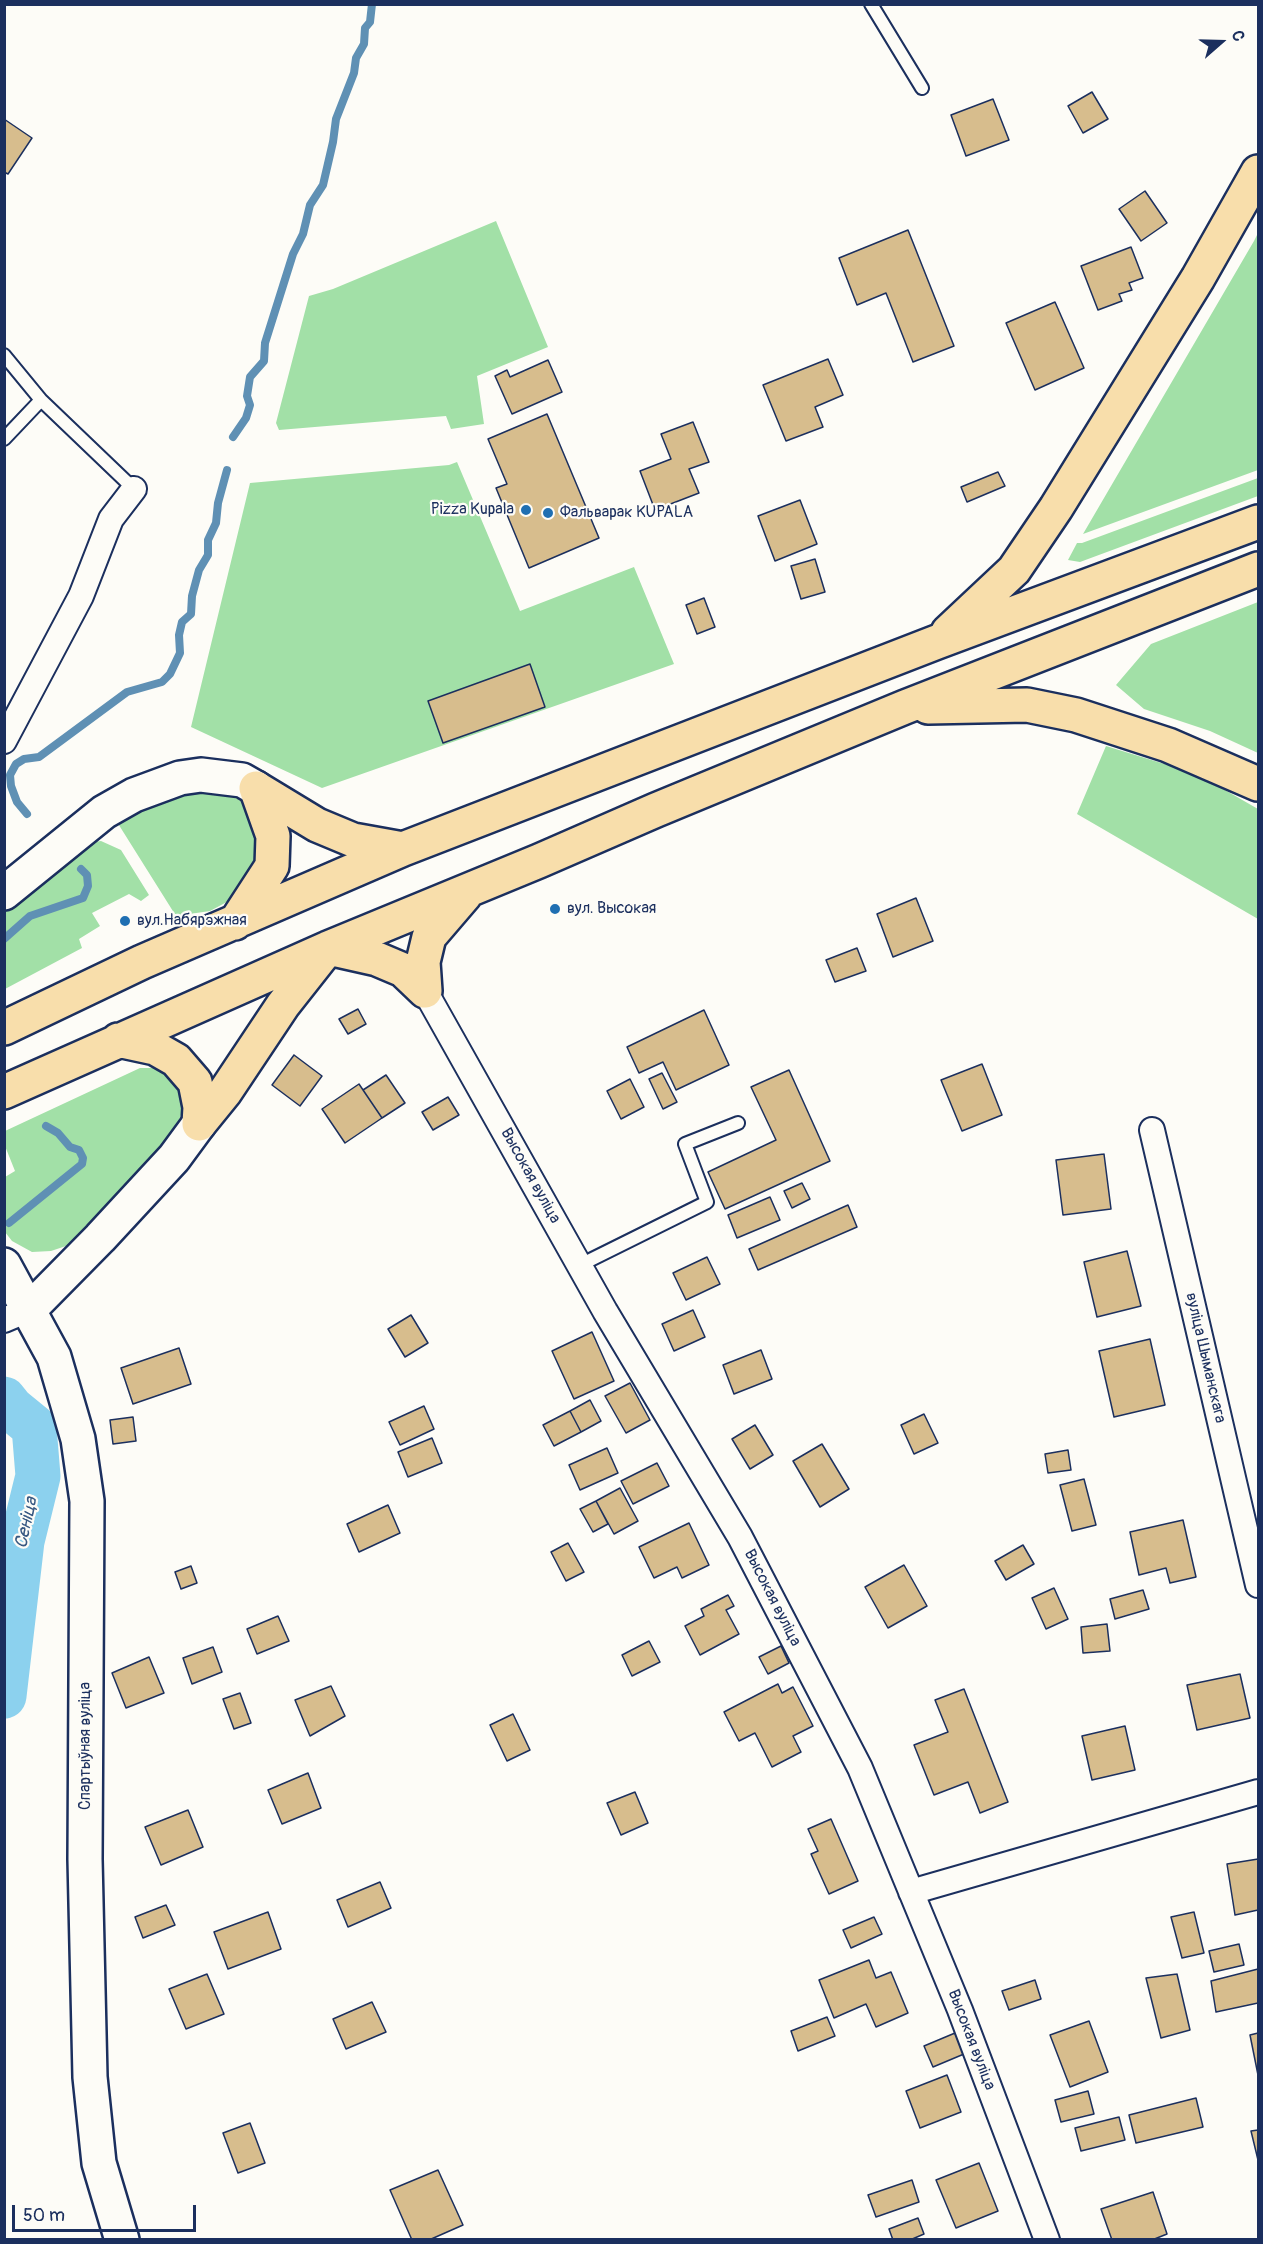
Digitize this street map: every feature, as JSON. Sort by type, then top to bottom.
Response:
[{"type":"highway","points":[[937,642],[1014,570],[1056,508],[1198,278],[1258,172]]},
{"type":"highway","points":[[4,1028],[142,962],[404,849],[937,642],[1258,522]]},
{"type":"highway","points":[[4,1092],[328,948],[905,707],[1258,569]]},
{"type":"highway","points":[[905,707],[1027,705],[1076,714],[1168,745],[1258,784]]},
{"type":"highway","points":[[256,788],[316,825],[353,840],[404,849]]},
{"type":"highway","points":[[235,923],[272,866],[273,836],[256,788]]},
{"type":"highway","points":[[425,990],[423,962],[429,936],[470,889]]},
{"type":"highway","points":[[328,948],[377,959],[404,970],[425,990]]},
{"type":"highway","points":[[199,1124],[225,1092],[282,1005],[328,948]]},
{"type":"highway","points":[[118,1040],[155,1048],[176,1060],[195,1082],[200,1107],[199,1124]]},
{"type":"street","points":[[4,741],[81,596],[111,519],[134,489]]},
{"type":"street","points":[[4,893],[104,812],[134,795],[180,778],[201,775],[242,780],[256,788]]},
{"type":"street","name":"Высокая вуліца","points":[[425,990],[605,1311],[740,1537],[860,1768],[960,2010],[1047,2240]]},
{"type":"street","points":[[17,1314],[100,1238],[174,1158],[199,1124]]},
{"type":"street","name":"вуліца Шыманскага","points":[[1152,1130],[1258,1585]]},
{"type":"street","name":"Спартыўная вуліца","points":[[4,1265],[17,1314],[54,1357],[78,1439],[87,1501],[85,1859],[90,2077],[99,2163],[122,2240]]},
{"type":"street","points":[[911,1892],[1258,1792]]},
{"type":"lane","points":[[871,4],[922,88]]},
{"type":"lane","points":[[4,356],[41,400],[134,489]]},
{"type":"lane","points":[[4,439],[41,400]]},
{"type":"lane","points":[[580,1265],[706,1202],[685,1144],[738,1123]]},
{"type":"green space","points":[[496,221],[548,347],[477,376],[484,424],[451,429],[446,416],[279,430],[276,423],[309,296],[333,289]]},
{"type":"green space","points":[[1258,233],[1258,470],[1083,534],[1254,241]]},
{"type":"green space","points":[[457,462],[520,611],[634,567],[674,664],[322,788],[191,727],[250,483],[449,465]]},
{"type":"green space","points":[[1258,478],[1258,496],[1080,562],[1068,560],[1077,543]]},
{"type":"green space","points":[[1258,602],[1258,753],[1210,731],[1144,709],[1116,685],[1151,644]]},
{"type":"green space","points":[[1106,746],[1197,774],[1258,809],[1258,919],[1077,814]]},
{"type":"green space","points":[[188,789],[232,792],[246,800],[267,854],[236,897],[210,911],[176,916],[117,822],[134,811]]},
{"type":"green space","points":[[101,841],[121,850],[149,895],[141,901],[129,894],[92,913],[100,926],[79,939],[82,948],[5,989],[5,905],[86,843]]},
{"type":"green space","points":[[140,1068],[155,1068],[167,1074],[180,1090],[184,1104],[176,1132],[72,1244],[51,1251],[32,1252],[12,1241],[5,1232],[5,1177],[15,1171],[5,1146],[5,1131]]},
{"type":"building","points":[[1092,92],[1108,119],[1083,133],[1068,106]]},
{"type":"building","points":[[993,99],[1009,140],[966,156],[951,115]]},
{"type":"building","points":[[4,119],[32,138],[8,174],[4,172]]},
{"type":"building","points":[[1145,191],[1167,223],[1141,241],[1119,209]]},
{"type":"building","points":[[908,230],[954,346],[913,362],[886,293],[857,305],[839,258]]},
{"type":"building","points":[[1131,247],[1143,278],[1129,283],[1132,290],[1119,294],[1122,301],[1098,310],[1081,266]]},
{"type":"building","points":[[1055,302],[1084,368],[1035,390],[1006,323]]},
{"type":"building","points":[[828,359],[843,395],[815,407],[823,427],[786,441],[763,385]]},
{"type":"building","points":[[548,360],[562,392],[512,414],[495,376],[507,370],[510,377]]},
{"type":"building","name":"Фальварак KUPALA","points":[[547,414],[599,538],[529,568],[496,488],[507,484],[488,439]]},
{"type":"building","points":[[693,422],[709,462],[689,469],[699,493],[655,510],[640,471],[671,459],[661,434]]},
{"type":"building","points":[[998,472],[1005,486],[967,502],[961,487]]},
{"type":"building","points":[[800,500],[817,544],[775,561],[758,516]]},
{"type":"building","points":[[815,559],[825,592],[801,599],[791,566]]},
{"type":"building","points":[[704,598],[715,627],[697,634],[686,605]]},
{"type":"building","points":[[530,664],[545,707],[443,743],[428,701]]},
{"type":"building","points":[[916,898],[933,941],[893,957],[877,914]]},
{"type":"building","points":[[857,948],[866,971],[835,982],[826,960]]},
{"type":"building","points":[[358,1009],[366,1024],[348,1034],[339,1019]]},
{"type":"building","points":[[704,1010],[729,1065],[676,1090],[663,1062],[639,1073],[627,1047]]},
{"type":"building","points":[[294,1055],[322,1076],[300,1106],[272,1085]]},
{"type":"building","points":[[982,1064],[1002,1115],[962,1131],[941,1080]]},
{"type":"building","points":[[789,1070],[830,1161],[725,1209],[708,1172],[776,1140],[751,1087]]},
{"type":"building","points":[[662,1073],[677,1102],[663,1109],[649,1079]]},
{"type":"building","points":[[386,1075],[405,1103],[382,1118],[363,1090]]},
{"type":"building","points":[[630,1079],[644,1107],[621,1119],[607,1091]]},
{"type":"building","points":[[359,1084],[382,1118],[345,1143],[322,1109]]},
{"type":"building","points":[[448,1097],[459,1115],[433,1130],[422,1112]]},
{"type":"building","points":[[1104,1154],[1111,1209],[1063,1215],[1056,1160]]},
{"type":"building","points":[[802,1183],[810,1199],[792,1208],[784,1191]]},
{"type":"building","points":[[770,1197],[780,1220],[737,1238],[728,1215]]},
{"type":"building","points":[[848,1205],[857,1227],[758,1270],[749,1249]]},
{"type":"building","points":[[1127,1251],[1141,1306],[1097,1317],[1084,1262]]},
{"type":"building","points":[[707,1257],[720,1284],[686,1300],[673,1273]]},
{"type":"building","points":[[693,1310],[705,1337],[674,1351],[662,1324]]},
{"type":"building","points":[[411,1315],[428,1343],[405,1357],[388,1329]]},
{"type":"building","points":[[592,1332],[614,1381],[574,1399],[552,1351]]},
{"type":"building","points":[[1150,1339],[1165,1405],[1114,1417],[1099,1351]]},
{"type":"building","points":[[179,1348],[191,1384],[133,1404],[121,1368]]},
{"type":"building","points":[[761,1350],[772,1379],[734,1394],[723,1365]]},
{"type":"building","points":[[630,1383],[650,1420],[626,1433],[605,1396]]},
{"type":"building","points":[[590,1400],[601,1421],[581,1432],[570,1411]]},
{"type":"building","points":[[424,1406],[434,1429],[400,1445],[389,1422]]},
{"type":"building","points":[[570,1411],[581,1432],[554,1446],[543,1425]]},
{"type":"building","points":[[924,1414],[938,1443],[914,1454],[901,1425]]},
{"type":"building","points":[[133,1417],[136,1441],[113,1444],[110,1420]]},
{"type":"building","points":[[755,1425],[773,1455],[750,1469],[732,1439]]},
{"type":"building","points":[[432,1438],[442,1463],[408,1477],[398,1452]]},
{"type":"building","points":[[822,1444],[849,1489],[820,1507],[793,1461]]},
{"type":"building","points":[[607,1448],[618,1473],[580,1490],[569,1465]]},
{"type":"building","points":[[1068,1450],[1071,1470],[1048,1473],[1045,1454]]},
{"type":"building","points":[[657,1463],[669,1486],[633,1504],[621,1481]]},
{"type":"building","points":[[1084,1479],[1096,1525],[1072,1531],[1060,1485]]},
{"type":"building","points":[[620,1488],[638,1521],[614,1534],[596,1501]]},
{"type":"building","points":[[596,1501],[608,1524],[593,1532],[580,1509]]},
{"type":"building","points":[[388,1505],[400,1533],[359,1552],[347,1524]]},
{"type":"building","points":[[1183,1520],[1196,1577],[1170,1583],[1166,1568],[1139,1575],[1130,1532]]},
{"type":"building","points":[[689,1523],[709,1565],[682,1578],[677,1567],[654,1578],[639,1547]]},
{"type":"building","points":[[568,1543],[584,1572],[566,1581],[551,1552]]},
{"type":"building","points":[[1023,1545],[1034,1564],[1006,1580],[995,1561]]},
{"type":"building","points":[[904,1565],[927,1606],[888,1628],[865,1587]]},
{"type":"building","points":[[191,1566],[197,1583],[181,1589],[175,1572]]},
{"type":"building","points":[[1054,1588],[1068,1619],[1046,1629],[1032,1598]]},
{"type":"building","points":[[1143,1590],[1149,1609],[1115,1619],[1110,1599]]},
{"type":"building","points":[[728,1595],[734,1606],[726,1610],[739,1634],[700,1655],[685,1626],[704,1616],[701,1609]]},
{"type":"building","points":[[278,1616],[289,1641],[257,1654],[247,1629]]},
{"type":"building","points":[[1107,1624],[1110,1651],[1083,1653],[1081,1627]]},
{"type":"building","points":[[649,1641],[660,1662],[632,1676],[622,1655]]},
{"type":"building","points":[[781,1646],[789,1663],[768,1674],[759,1657]]},
{"type":"building","points":[[213,1647],[222,1672],[192,1684],[183,1658]]},
{"type":"building","points":[[149,1657],[164,1693],[126,1708],[112,1673]]},
{"type":"building","points":[[1240,1674],[1250,1718],[1197,1730],[1187,1685]]},
{"type":"building","points":[[778,1684],[782,1693],[793,1687],[813,1726],[793,1736],[801,1752],[772,1767],[755,1733],[739,1741],[724,1712]]},
{"type":"building","points":[[331,1686],[345,1716],[310,1736],[295,1700]]},
{"type":"building","points":[[964,1689],[1008,1802],[980,1813],[968,1782],[934,1795],[914,1745],[948,1732],[935,1700]]},
{"type":"building","points":[[240,1693],[251,1723],[234,1729],[223,1699]]},
{"type":"building","points":[[513,1714],[530,1750],[507,1761],[490,1725]]},
{"type":"building","points":[[1125,1726],[1135,1770],[1092,1780],[1082,1736]]},
{"type":"building","points":[[308,1773],[321,1808],[282,1824],[268,1790]]},
{"type":"building","points":[[635,1792],[648,1823],[621,1835],[607,1803]]},
{"type":"building","points":[[188,1810],[203,1847],[161,1865],[145,1827]]},
{"type":"building","points":[[831,1819],[858,1881],[829,1894],[811,1854],[818,1851],[808,1829]]},
{"type":"building","points":[[1258,1859],[1258,1910],[1235,1915],[1227,1864]]},
{"type":"building","points":[[380,1882],[391,1908],[348,1927],[337,1900]]},
{"type":"building","points":[[166,1905],[175,1925],[143,1938],[135,1917]]},
{"type":"building","points":[[268,1912],[281,1949],[228,1969],[214,1932]]},
{"type":"building","points":[[1194,1912],[1204,1953],[1182,1958],[1171,1917]]},
{"type":"building","points":[[874,1917],[882,1934],[851,1948],[843,1930]]},
{"type":"building","points":[[1239,1944],[1244,1965],[1214,1972],[1209,1951]]},
{"type":"building","points":[[869,1960],[876,1978],[891,1972],[908,2013],[876,2027],[866,2004],[834,2018],[819,1980]]},
{"type":"building","points":[[1258,1969],[1258,2003],[1216,2012],[1211,1981]]},
{"type":"building","points":[[207,1974],[224,2014],[186,2029],[169,1989]]},
{"type":"building","points":[[1177,1974],[1190,2030],[1161,2038],[1146,1978]]},
{"type":"building","points":[[1035,1980],[1041,1999],[1009,2010],[1002,1991]]},
{"type":"building","points":[[372,2002],[386,2032],[346,2049],[333,2019]]},
{"type":"building","points":[[827,2017],[835,2036],[798,2051],[791,2031]]},
{"type":"building","points":[[1089,2021],[1108,2072],[1070,2087],[1050,2035]]},
{"type":"building","points":[[955,2033],[964,2054],[933,2067],[924,2046]]},
{"type":"building","points":[[1258,2033],[1258,2075],[1250,2035]]},
{"type":"building","points":[[947,2075],[961,2112],[920,2128],[906,2091]]},
{"type":"building","points":[[1088,2091],[1094,2114],[1061,2122],[1055,2100]]},
{"type":"building","points":[[1196,2098],[1203,2127],[1136,2143],[1129,2115]]},
{"type":"building","points":[[1119,2117],[1125,2140],[1081,2151],[1075,2128]]},
{"type":"building","points":[[250,2123],[265,2163],[238,2173],[223,2133]]},
{"type":"building","points":[[1258,2130],[1258,2160],[1251,2131]]},
{"type":"building","points":[[979,2163],[998,2211],[956,2228],[936,2180]]},
{"type":"building","points":[[438,2170],[463,2225],[429,2240],[412,2240],[390,2190]]},
{"type":"building","points":[[912,2180],[919,2202],[876,2217],[868,2195]]},
{"type":"building","points":[[1153,2192],[1167,2234],[1152,2240],[1112,2240],[1101,2209]]},
{"type":"building","points":[[918,2218],[924,2234],[910,2240],[893,2240],[889,2229]]},
{"type":"waterway","points":[[233,437],[246,418],[250,405],[247,396],[250,377],[264,361],[265,343],[293,254],[303,234],[310,205],[323,185],[336,119],[354,73],[356,58],[364,44],[365,28],[370,22],[372,4]]},
{"type":"waterway","points":[[27,814],[17,802],[11,786],[10,775],[16,764],[24,759],[39,757],[127,692],[162,682],[170,674],[180,653],[179,635],[182,622],[191,614],[192,596],[199,570],[208,555],[208,540],[216,523],[218,503],[227,470]]},
{"type":"waterway","points":[[4,939],[30,916],[83,898],[88,886],[87,875],[81,869]]},
{"type":"waterway","points":[[9,1223],[82,1164],[83,1158],[79,1150],[70,1147],[58,1133],[46,1126]]},
{"type":"waterway","name":"Сеніца","points":[[4,1399],[12,1409],[34,1427],[38,1476],[22,1541],[4,1696]]},
{"type":"place","name":"Pizza Kupala","points":[[526,510]]},
{"type":"place","name":"Фальварак KUPALA","points":[[548,513]]},
{"type":"place","name":"вул. Высокая","points":[[555,909]]},
{"type":"place","name":"вул.Набярэжная","points":[[125,921]]}]
